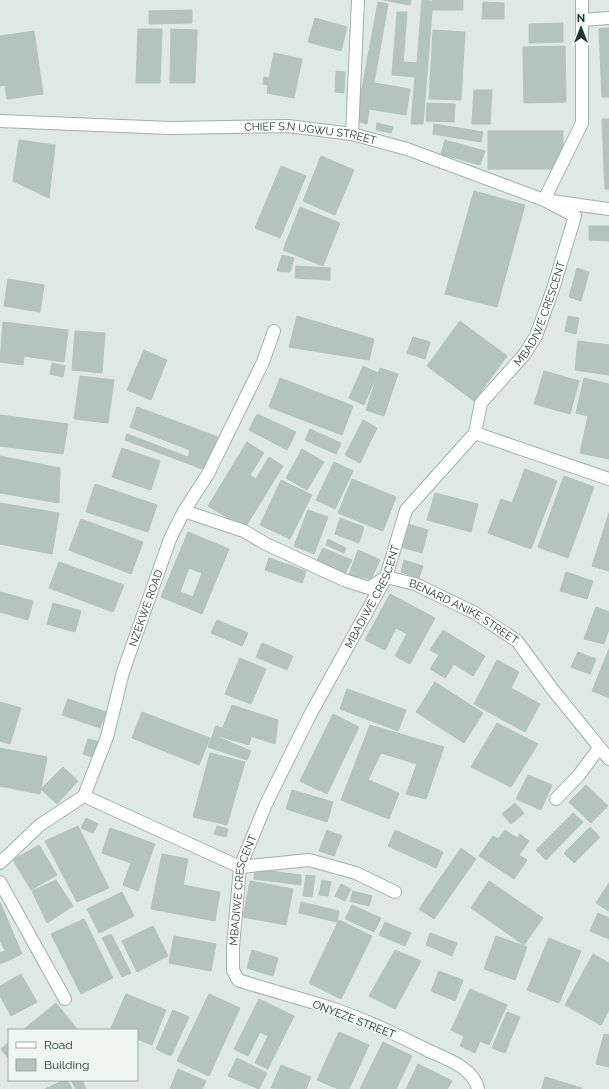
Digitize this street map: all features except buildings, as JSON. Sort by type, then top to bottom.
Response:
[{"type":"street","points":[[352,134],[358,0]]},
{"type":"street","points":[[544,200],[582,123],[582,0]]},
{"type":"street","points":[[582,20],[609,18]]},
{"type":"street","name":"CHIEF S.N UGWU STREET","points":[[0,121],[170,128],[288,126],[352,134],[407,149],[544,200],[609,209]]},
{"type":"street","name":"MBADIWE CRESCENT","points":[[238,980],[233,970],[233,947],[240,867],[266,804],[310,715],[386,577],[406,510],[475,433],[481,403],[524,355],[536,336],[553,289],[575,216],[544,200]]},
{"type":"street","name":"NZEKWE ROAD","points":[[84,796],[107,737],[123,672],[141,616],[170,539],[184,511],[208,474],[263,362],[274,331]]},
{"type":"street","points":[[475,433],[609,478]]},
{"type":"street","points":[[184,511],[244,531],[266,544],[344,580],[369,588],[386,577]]},
{"type":"street","name":"BENARD ANIKE STREET","points":[[386,577],[415,584],[474,613],[517,641],[609,759]]},
{"type":"street","points":[[556,799],[579,775],[599,748]]},
{"type":"street","points":[[0,863],[40,826],[84,796],[240,867],[309,860],[356,873],[395,892]]},
{"type":"street","points":[[0,882],[65,999]]},
{"type":"street","name":"ONYEZE STREET","points":[[238,980],[338,1010],[379,1026],[467,1071],[476,1081],[478,1089]]}]
